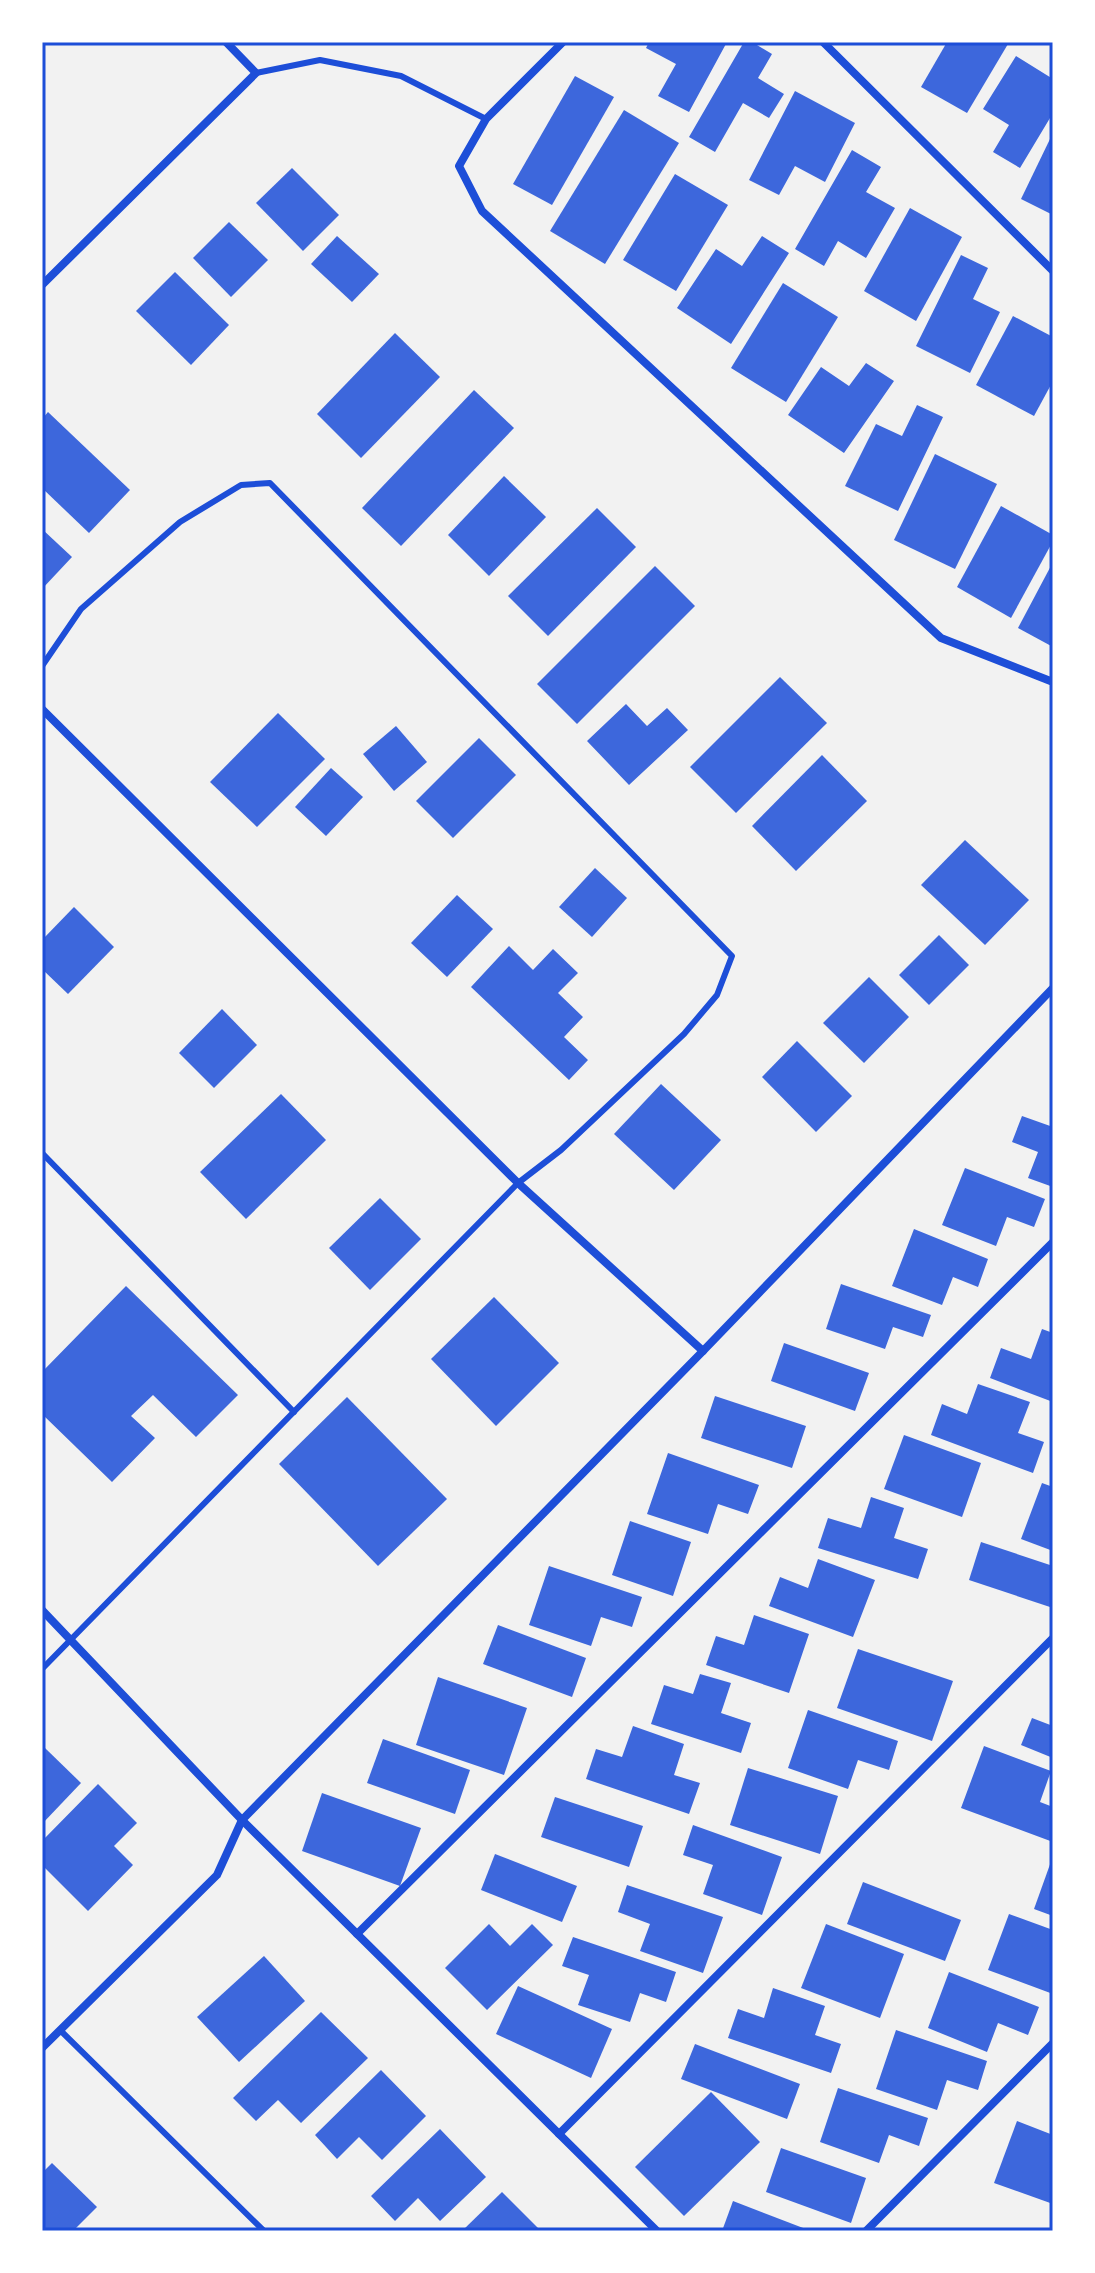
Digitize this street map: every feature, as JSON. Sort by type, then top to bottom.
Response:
[{"type":"street","points":[[42,285],[256,73],[226,42]]},
{"type":"street","points":[[563,42],[486,119],[459,166],[482,211],[941,638],[1053,682]]},
{"type":"street","points":[[823,42],[1053,271]]},
{"type":"street","points":[[42,709],[518,1183],[703,1351]]},
{"type":"street","points":[[42,2048],[217,1875],[242,1820],[703,1351],[1053,988]]},
{"type":"street","points":[[357,1934],[1053,1242]]},
{"type":"street","points":[[42,1610],[242,1820],[657,2231]]},
{"type":"street","points":[[559,2134],[1053,1638]]},
{"type":"street","points":[[866,2231],[1053,2043]]},
{"type":"lane","points":[[256,73],[320,60],[374,70],[418,83],[486,119]]},
{"type":"lane","points":[[42,666],[81,609],[180,522],[241,485],[270,483],[732,956],[717,995],[684,1034],[561,1150],[518,1183],[42,1669]]},
{"type":"lane","points":[[42,1153],[294,1412]]},
{"type":"lane","points":[[60,2030],[264,2231]]},
{"type":"building","points":[[649,42],[727,42],[689,112],[658,96],[676,64],[646,48]]},
{"type":"building","points":[[744,42],[752,42],[772,54],[758,78],[784,94],[769,118],[743,103],[715,152],[689,137]]},
{"type":"building","points":[[947,42],[1008,44],[967,113],[921,87]]},
{"type":"building","points":[[1016,56],[1053,79],[1053,113],[1020,168],[993,152],[1009,125],[983,109]]},
{"type":"building","points":[[575,76],[614,97],[552,205],[513,184]]},
{"type":"building","points":[[795,91],[855,123],[825,182],[795,166],[779,195],[749,180]]},
{"type":"building","points":[[624,110],[679,143],[605,264],[550,231]]},
{"type":"building","points":[[1050,139],[1053,140],[1053,215],[1021,199]]},
{"type":"building","points":[[852,150],[881,167],[866,192],[895,208],[866,258],[838,241],[824,266],[795,249]]},
{"type":"building","points":[[292,168],[339,215],[303,251],[256,203]]},
{"type":"building","points":[[675,174],[728,205],[676,291],[623,260]]},
{"type":"building","points":[[910,208],[962,237],[916,321],[864,291]]},
{"type":"building","points":[[229,222],[268,260],[231,297],[193,258]]},
{"type":"building","points":[[337,236],[379,274],[352,302],[311,264]]},
{"type":"building","points":[[762,236],[789,253],[731,344],[677,308],[716,249],[742,266]]},
{"type":"building","points":[[961,255],[988,268],[973,299],[1000,312],[970,373],[916,346]]},
{"type":"building","points":[[175,272],[229,325],[191,365],[136,311]]},
{"type":"building","points":[[783,283],[838,317],[786,402],[731,368]]},
{"type":"building","points":[[1013,316],[1053,337],[1053,381],[1034,416],[976,385]]},
{"type":"building","points":[[395,333],[440,377],[361,458],[317,414]]},
{"type":"building","points":[[866,363],[894,381],[844,453],[788,415],[821,367],[849,386]]},
{"type":"building","points":[[474,390],[514,428],[401,546],[362,508]]},
{"type":"building","points":[[917,405],[943,417],[898,511],[845,486],[876,424],[902,436]]},
{"type":"building","points":[[48,412],[130,490],[89,533],[42,488],[42,419]]},
{"type":"building","points":[[935,454],[997,484],[955,569],[894,540]]},
{"type":"building","points":[[504,476],[546,517],[489,576],[448,535]]},
{"type":"building","points":[[1001,506],[1053,535],[1053,541],[1011,618],[957,587]]},
{"type":"building","points":[[597,508],[636,547],[548,636],[508,596]]},
{"type":"building","points":[[42,529],[72,557],[42,589]]},
{"type":"building","points":[[1053,562],[1053,647],[1018,628]]},
{"type":"building","points":[[655,566],[695,606],[577,724],[537,684]]},
{"type":"building","points":[[780,677],[827,723],[736,813],[690,767]]},
{"type":"building","points":[[626,704],[647,726],[667,708],[688,730],[629,785],[587,741]]},
{"type":"building","points":[[278,713],[325,759],[257,827],[210,782]]},
{"type":"building","points":[[396,726],[427,762],[394,791],[363,754]]},
{"type":"building","points":[[479,738],[516,775],[453,838],[416,801]]},
{"type":"building","points":[[822,755],[867,801],[796,871],[752,826]]},
{"type":"building","points":[[331,768],[363,797],[326,836],[295,807]]},
{"type":"building","points":[[965,840],[1029,900],[985,945],[921,885]]},
{"type":"building","points":[[595,868],[627,898],[592,937],[559,907]]},
{"type":"building","points":[[457,895],[493,929],[447,977],[411,943]]},
{"type":"building","points":[[74,907],[114,947],[68,994],[42,969],[42,940]]},
{"type":"building","points":[[939,935],[969,965],[929,1005],[899,975]]},
{"type":"building","points":[[509,946],[533,970],[553,949],[578,973],[558,993],[583,1017],[564,1037],[588,1060],[569,1080],[471,987]]},
{"type":"building","points":[[869,977],[909,1017],[864,1063],[823,1023]]},
{"type":"building","points":[[222,1009],[257,1045],[214,1088],[179,1053]]},
{"type":"building","points":[[797,1041],[852,1096],[816,1132],[762,1077]]},
{"type":"building","points":[[661,1084],[721,1140],[674,1190],[614,1134]]},
{"type":"building","points":[[281,1094],[326,1140],[246,1219],[200,1172]]},
{"type":"building","points":[[1022,1116],[1053,1127],[1053,1187],[1028,1178],[1038,1152],[1012,1142]]},
{"type":"building","points":[[965,1168],[1045,1199],[1034,1227],[1007,1217],[996,1246],[942,1225]]},
{"type":"building","points":[[380,1198],[421,1239],[370,1290],[329,1248]]},
{"type":"building","points":[[914,1229],[988,1259],[978,1287],[953,1277],[942,1305],[892,1286]]},
{"type":"building","points":[[841,1284],[931,1315],[923,1337],[893,1327],[885,1349],[826,1329]]},
{"type":"building","points":[[126,1286],[238,1395],[196,1437],[153,1395],[131,1416],[155,1438],[112,1482],[42,1414],[42,1372]]},
{"type":"building","points":[[494,1297],[559,1363],[496,1426],[431,1359]]},
{"type":"building","points":[[1042,1329],[1053,1333],[1053,1402],[990,1378],[1001,1348],[1031,1359]]},
{"type":"building","points":[[784,1343],[869,1373],[855,1411],[771,1381]]},
{"type":"building","points":[[978,1384],[1030,1402],[1018,1433],[1044,1442],[1033,1473],[931,1435],[942,1404],[967,1414]]},
{"type":"building","points":[[715,1396],[806,1426],[792,1468],[701,1438]]},
{"type":"building","points":[[347,1397],[447,1499],[378,1566],[279,1464]]},
{"type":"building","points":[[904,1435],[981,1463],[962,1517],[884,1489]]},
{"type":"building","points":[[668,1453],[759,1485],[748,1514],[718,1504],[708,1534],[647,1514]]},
{"type":"building","points":[[1042,1483],[1053,1487],[1053,1551],[1021,1539]]},
{"type":"building","points":[[871,1497],[904,1508],[894,1538],[928,1549],[918,1579],[818,1548],[828,1518],[861,1528]]},
{"type":"building","points":[[630,1521],[691,1542],[673,1596],[612,1575]]},
{"type":"building","points":[[981,1542],[1053,1566],[1053,1608],[969,1580]]},
{"type":"building","points":[[818,1559],[875,1580],[853,1637],[769,1606],[780,1577],[808,1588]]},
{"type":"building","points":[[549,1566],[642,1597],[632,1627],[601,1617],[591,1646],[529,1625]]},
{"type":"building","points":[[754,1615],[809,1634],[789,1693],[706,1665],[716,1636],[744,1645]]},
{"type":"building","points":[[498,1625],[586,1658],[572,1697],[483,1664]]},
{"type":"building","points":[[858,1649],[953,1681],[932,1741],[837,1708]]},
{"type":"building","points":[[700,1674],[731,1683],[721,1713],[751,1723],[741,1753],[651,1724],[664,1685],[693,1694]]},
{"type":"building","points":[[438,1677],[527,1708],[504,1775],[416,1745]]},
{"type":"building","points":[[808,1710],[898,1741],[889,1770],[858,1760],[848,1789],[788,1768]]},
{"type":"building","points":[[1032,1718],[1053,1726],[1053,1758],[1021,1745]]},
{"type":"building","points":[[633,1726],[684,1744],[674,1775],[700,1783],[689,1814],[586,1779],[596,1749],[622,1757]]},
{"type":"building","points":[[383,1739],[470,1770],[455,1814],[367,1783]]},
{"type":"building","points":[[984,1746],[1051,1771],[1040,1802],[1053,1807],[1053,1842],[961,1808]]},
{"type":"building","points":[[45,1748],[81,1783],[42,1824],[42,1751]]},
{"type":"building","points":[[748,1768],[838,1796],[820,1854],[730,1825]]},
{"type":"building","points":[[98,1784],[137,1823],[114,1846],[133,1865],[88,1911],[42,1865],[42,1841]]},
{"type":"building","points":[[322,1793],[421,1828],[400,1886],[302,1851]]},
{"type":"building","points":[[555,1797],[643,1826],[629,1867],[541,1837]]},
{"type":"building","points":[[693,1825],[782,1857],[762,1915],[703,1894],[713,1865],[683,1855]]},
{"type":"building","points":[[495,1854],[577,1886],[562,1922],[481,1890]]},
{"type":"building","points":[[1053,1856],[1053,1916],[1034,1909]]},
{"type":"building","points":[[863,1882],[961,1920],[945,1961],[847,1924]]},
{"type":"building","points":[[627,1885],[723,1917],[703,1973],[640,1951],[650,1924],[618,1912]]},
{"type":"building","points":[[1009,1914],[1053,1930],[1053,1994],[988,1970]]},
{"type":"building","points":[[489,1924],[510,1946],[532,1924],[553,1945],[487,2010],[445,1968]]},
{"type":"building","points":[[826,1924],[904,1954],[880,2018],[801,1988]]},
{"type":"building","points":[[573,1937],[676,1972],[666,2002],[640,1993],[630,2022],[578,2005],[589,1975],[562,1966]]},
{"type":"building","points":[[264,1956],[305,2001],[239,2062],[197,2017]]},
{"type":"building","points":[[949,1972],[1039,2007],[1028,2035],[998,2023],[987,2052],[928,2028]]},
{"type":"building","points":[[518,1986],[612,2029],[591,2078],[496,2034]]},
{"type":"building","points":[[773,1988],[825,2006],[815,2035],[841,2044],[831,2073],[728,2038],[738,2009],[764,2018]]},
{"type":"building","points":[[321,2012],[368,2058],[301,2123],[278,2100],[256,2121],[233,2098]]},
{"type":"building","points":[[896,2030],[987,2061],[978,2090],[947,2080],[937,2110],[876,2089]]},
{"type":"building","points":[[695,2044],[800,2084],[787,2119],[681,2079]]},
{"type":"building","points":[[381,2070],[426,2116],[382,2160],[359,2137],[337,2159],[315,2135]]},
{"type":"building","points":[[838,2088],[928,2118],[919,2146],[889,2135],[879,2163],[820,2142]]},
{"type":"building","points":[[711,2092],[760,2142],[684,2216],[635,2167]]},
{"type":"building","points":[[1017,2121],[1053,2135],[1053,2204],[994,2183]]},
{"type":"building","points":[[440,2129],[486,2177],[440,2221],[418,2198],[395,2221],[371,2196]]},
{"type":"building","points":[[781,2148],[866,2178],[851,2223],[766,2192]]},
{"type":"building","points":[[52,2163],[97,2207],[73,2231],[42,2231],[42,2173]]},
{"type":"building","points":[[502,2192],[541,2231],[462,2231]]},
{"type":"building","points":[[733,2201],[811,2231],[722,2231]]}]
